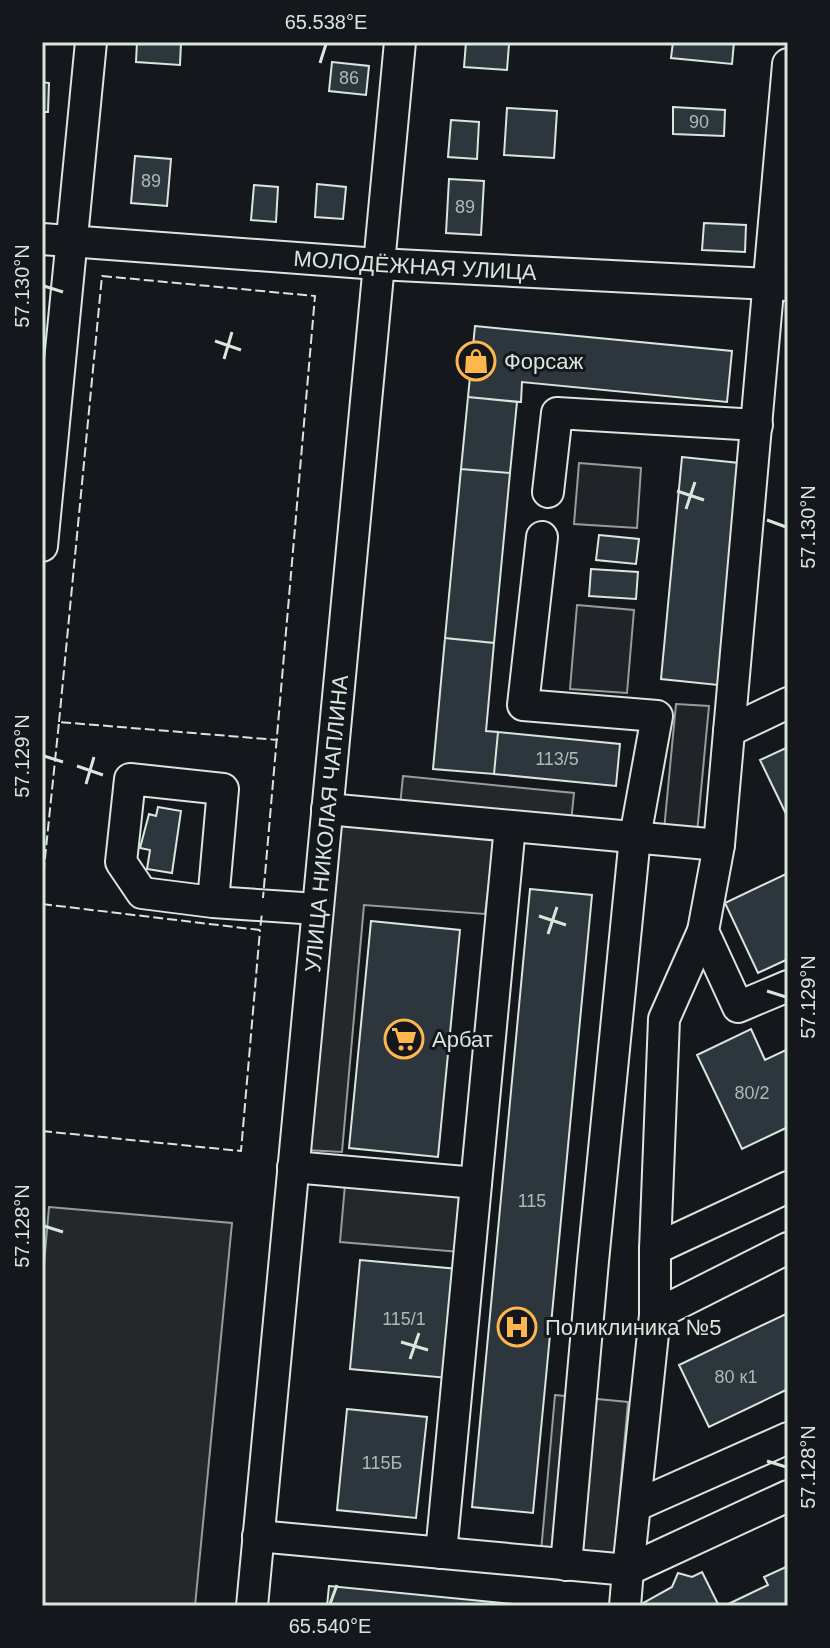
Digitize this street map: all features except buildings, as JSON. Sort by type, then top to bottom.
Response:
[{"type":"street","points":[[42,546],[57,240],[91,42]]},
{"type":"street","name":"УЛИЦА НИКОЛАЯ ЧАПЛИНА","points":[[252,1606],[400,42]]},
{"type":"street","points":[[625,1606],[655,1315],[664,1019],[703,931],[719,845],[757,425],[778,284],[788,64]]},
{"type":"street","name":"МОЛОДЁЖНАЯ УЛИЦА","points":[[57,240],[378,264],[778,284]]},
{"type":"street","points":[[548,492],[557,413],[757,425]]},
{"type":"street","points":[[542,537],[523,705],[657,716],[635,837],[566,1565]]},
{"type":"street","points":[[729,731],[788,703]]},
{"type":"street","points":[[213,902],[223,789],[130,779],[121,862],[142,893],[213,902],[317,909]]},
{"type":"street","points":[[327,809],[719,845]]},
{"type":"street","points":[[441,1553],[510,826]]},
{"type":"street","points":[[703,931],[738,1007],[788,986]]},
{"type":"street","points":[[293,1167],[476,1183]]},
{"type":"street","points":[[655,1249],[788,1187]]},
{"type":"street","points":[[655,1315],[788,1248]]},
{"type":"street","points":[[635,1506],[788,1438]]},
{"type":"street","points":[[258,1536],[628,1570],[788,1496]]},
{"type":"shaded area","points":[[579,463],[641,468],[637,528],[574,524]]},
{"type":"shaded area","points":[[577,605],[634,610],[627,693],[570,689]]},
{"type":"shaded area","points":[[676,704],[709,706],[697,833],[664,830]]},
{"type":"shaded area","points":[[403,776],[574,793],[570,832],[399,816]]},
{"type":"shaded area","points":[[335,819],[495,833],[485,914],[364,905],[342,1152],[305,1150]]},
{"type":"shaded area","points":[[346,1173],[466,1183],[460,1252],[340,1242]]},
{"type":"shaded area","points":[[49,1207],[232,1223],[195,1606],[42,1606],[42,1288]]},
{"type":"shaded area","points":[[555,1395],[628,1402],[613,1570],[540,1563]]},
{"type":"fence","points":[[59,722],[102,276],[315,296],[263,898]]},
{"type":"fence","points":[[42,887],[59,722],[278,740]]},
{"type":"fence","points":[[42,904],[260,930],[262,913]]},
{"type":"fence","points":[[42,1131],[241,1151],[260,930]]},
{"type":"place","name":"Форсаж","points":[[476,361]]},
{"type":"place","name":"Арбат","points":[[404,1039]]},
{"type":"place","name":"Поликлиника №5","points":[[517,1327]]}]
